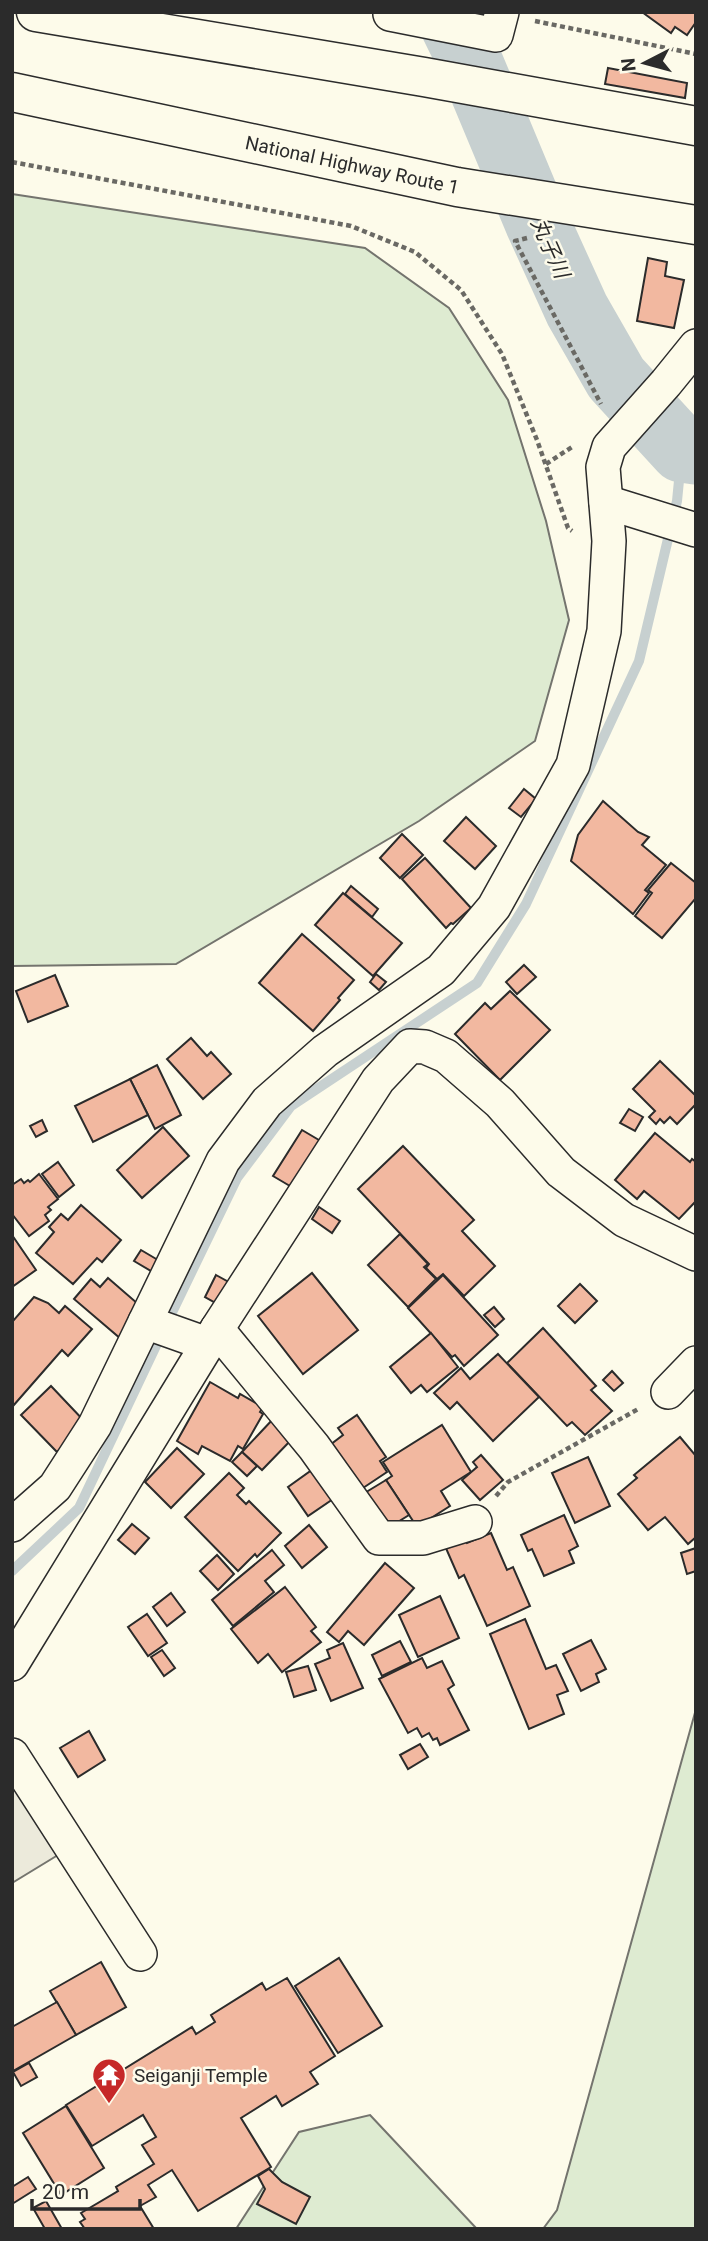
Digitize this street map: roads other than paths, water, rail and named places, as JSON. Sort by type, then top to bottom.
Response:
[{"type":"highway","points":[[36,12],[425,77],[696,126]]},
{"type":"highway","name":"National Highway Route 1","points":[[12,92],[457,187],[696,225]]},
{"type":"street","points":[[390,14],[500,20]]},
{"type":"street","points":[[12,1525],[55,1487],[95,1425],[223,1161],[267,1102],[325,1051],[441,970],[494,907],[573,765],[604,631],[609,541],[603,467],[609,447],[696,346]]},
{"type":"street","points":[[606,502],[696,530]]},
{"type":"street","points":[[401,998],[410,1046]]},
{"type":"street","points":[[410,1046],[425,1047],[446,1056],[500,1103],[561,1172],[624,1220],[696,1254]]},
{"type":"street","points":[[12,1664],[212,1337],[378,1080],[410,1046]]},
{"type":"street","points":[[145,1322],[212,1337],[314,1447],[379,1538],[423,1538],[475,1522]]},
{"type":"street","points":[[668,1392],[696,1363]]},
{"type":"street","points":[[12,1755],[140,1954]]},
{"type":"waterway","name":"丸子川","points":[[446,12],[469,59],[577,310],[616,378],[682,450],[696,452]]},
{"type":"waterway","points":[[12,1571],[79,1508],[237,1178],[291,1106],[477,983],[526,904],[639,661],[677,501],[682,450]]},
{"type":"place","name":"Seiganji Temple","points":[[109,2105]]}]
